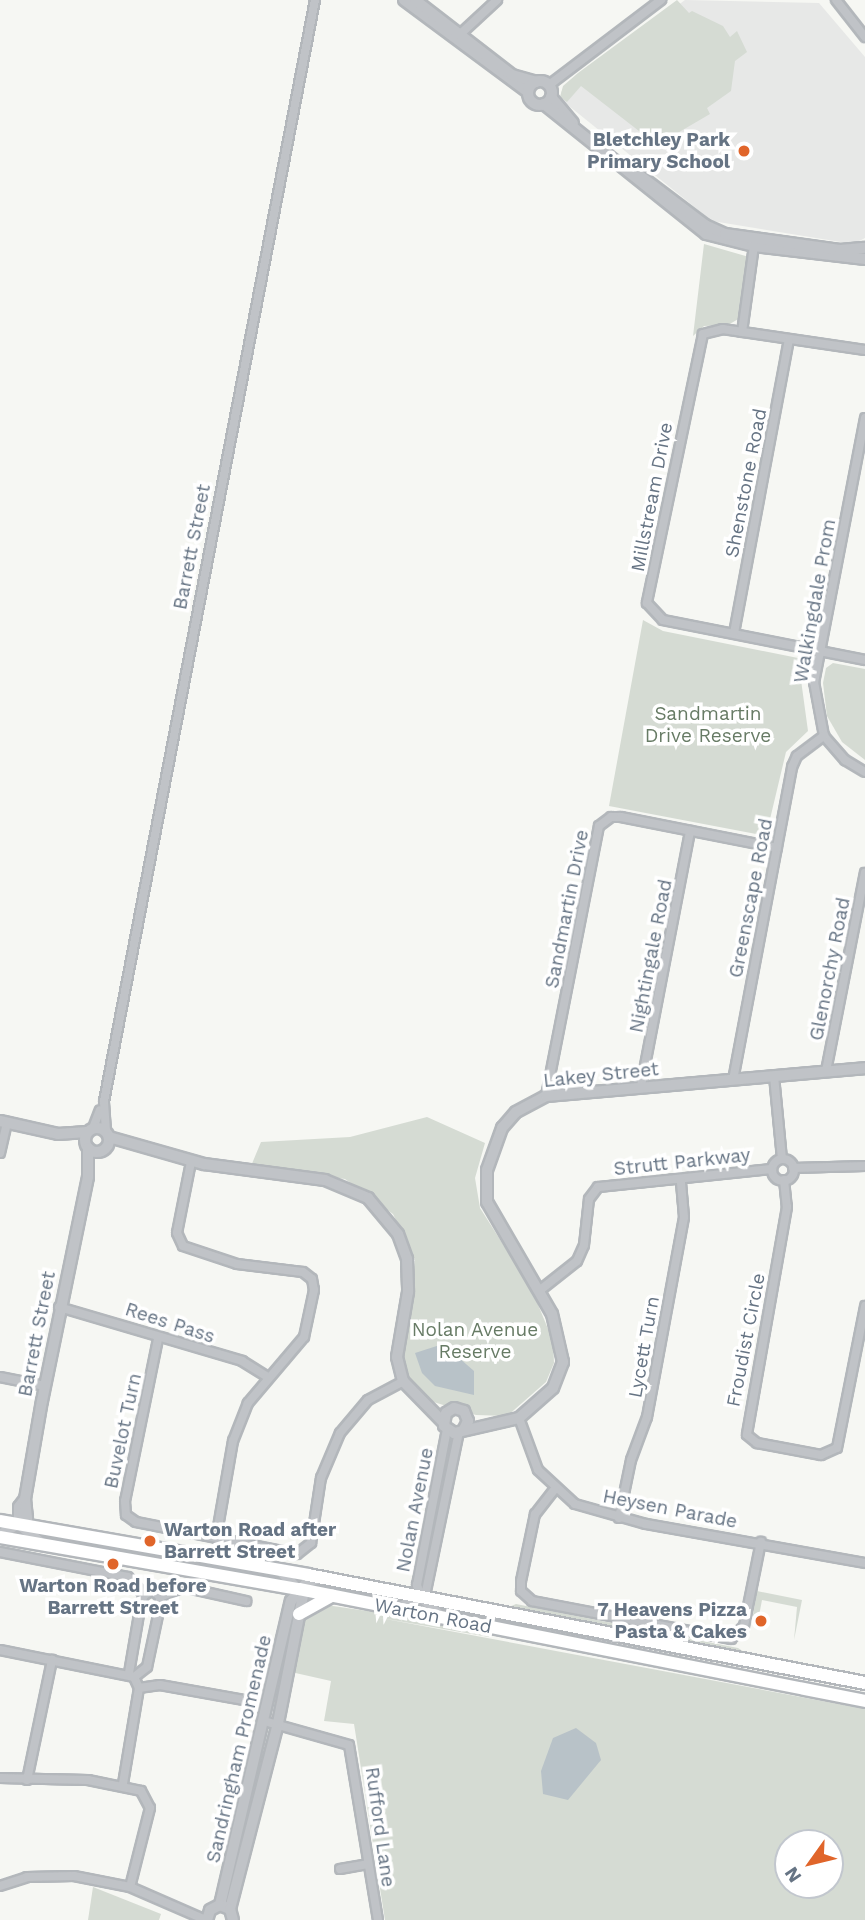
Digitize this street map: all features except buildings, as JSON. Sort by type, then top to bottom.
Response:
[{"type":"main road","name":"Warton Road","points":[[0,1521],[280,1570],[865,1683]]},
{"type":"main road","name":"Warton Road","points":[[0,1536],[299,1589],[864,1700]]},
{"type":"main road","points":[[299,1614],[332,1596]]},
{"type":"street","name":"Barrett Street","points":[[90,1130],[104,1101],[314,0]]},
{"type":"street","points":[[404,0],[512,75],[549,85]]},
{"type":"street","points":[[415,0],[457,37],[528,92],[533,102],[547,100],[687,221],[722,241],[865,259]]},
{"type":"street","points":[[457,37],[497,0]]},
{"type":"street","points":[[644,0],[650,8]]},
{"type":"street","points":[[547,100],[549,85],[661,0]]},
{"type":"street","points":[[836,0],[865,37]]},
{"type":"street","points":[[528,92],[536,82]]},
{"type":"street","points":[[547,100],[705,225],[756,240],[840,250],[865,248]]},
{"type":"street","points":[[742,332],[754,246]]},
{"type":"street","name":"Millstream Drive","points":[[865,350],[714,328],[700,339],[647,603],[663,620],[865,660]]},
{"type":"street","name":"Shenstone Road","points":[[734,633],[789,339]]},
{"type":"street","name":"Walkingdale Prom","points":[[865,418],[819,651],[814,699],[824,736],[845,760],[865,772]]},
{"type":"street","name":"Greenscape Road","points":[[733,1080],[792,767],[797,756],[824,736]]},
{"type":"street","name":"Sandmartin Drive","points":[[546,1096],[598,826],[611,817],[777,848]]},
{"type":"street","name":"Nightingale Road","points":[[642,1086],[690,831]]},
{"type":"street","name":"Glenorchy Road","points":[[826,1071],[865,873]]},
{"type":"street","name":"Lakey Street","points":[[519,1418],[553,1388],[563,1362],[552,1314],[493,1217],[485,1179],[507,1120],[526,1104],[546,1096],[865,1068]]},
{"type":"street","points":[[774,1076],[782,1159],[793,1168],[865,1166]]},
{"type":"street","name":"Barrett Street","points":[[104,1101],[107,1134]]},
{"type":"street","points":[[0,1153],[3,1122],[58,1133],[87,1147],[102,1150],[127,1146]]},
{"type":"street","points":[[58,1133],[90,1130],[107,1134],[127,1146],[191,1162],[325,1181],[368,1198],[398,1234],[407,1259],[408,1292],[397,1357],[403,1381],[445,1425],[461,1431],[489,1422],[519,1418]]},
{"type":"street","points":[[87,1147],[90,1130]]},
{"type":"street","points":[[102,1150],[107,1134]]},
{"type":"street","name":"Barrett Street","points":[[19,1524],[27,1518],[25,1499],[45,1386],[88,1177],[87,1147]]},
{"type":"street","name":"Barrett Street","points":[[88,1177],[102,1150]]},
{"type":"street","points":[[782,1159],[772,1169],[774,1176],[783,1180],[793,1168]]},
{"type":"street","points":[[191,1162],[177,1233],[183,1246],[237,1264],[303,1272],[314,1284],[304,1337],[248,1403],[233,1441],[215,1538]]},
{"type":"street","name":"Strutt Parkway","points":[[540,1291],[580,1255],[591,1191],[606,1185],[772,1169]]},
{"type":"street","name":"Lycett Turn","points":[[619,1518],[631,1460],[647,1417],[684,1217],[681,1179]]},
{"type":"street","name":"Froudist Circle","points":[[783,1180],[787,1207],[747,1435],[757,1443],[821,1455],[837,1448],[865,1306]]},
{"type":"street","name":"Rees Pass","points":[[60,1307],[106,1318],[158,1339],[243,1362],[268,1377]]},
{"type":"street","name":"Buvelot Turn","points":[[158,1339],[125,1501],[127,1515],[136,1522],[297,1554],[312,1543],[321,1478],[340,1433],[368,1400],[403,1381]]},
{"type":"street","points":[[0,1377],[45,1386]]},
{"type":"street","points":[[429,1406],[451,1409],[489,1422]]},
{"type":"street","points":[[445,1425],[451,1409]]},
{"type":"street","points":[[461,1431],[466,1413]]},
{"type":"street","name":"Heysen Parade","points":[[519,1418],[529,1453],[554,1490],[575,1504],[619,1518],[865,1563]]},
{"type":"street","name":"Nolan Avenue","points":[[445,1425],[418,1580],[421,1597],[428,1607],[451,1619]]},
{"type":"street","name":"Nolan Avenue","points":[[392,1608],[421,1597],[428,1584],[461,1431]]},
{"type":"street","points":[[554,1490],[535,1514],[524,1567],[521,1591],[532,1601],[731,1639],[744,1626],[761,1542]]},
{"type":"street","points":[[0,1536],[19,1524],[46,1545]]},
{"type":"street","points":[[0,1552],[128,1577],[144,1594]]},
{"type":"street","points":[[280,1570],[299,1589],[320,1578]]},
{"type":"street","points":[[160,1597],[183,1587],[246,1601]]},
{"type":"street","name":"Sandringham Promenade","points":[[299,1589],[303,1595],[278,1723],[225,1907],[291,1601],[299,1589]]},
{"type":"street","points":[[144,1594],[152,1591],[160,1597]]},
{"type":"street","points":[[123,1784],[139,1688],[131,1675],[144,1594]]},
{"type":"street","points":[[0,1650],[131,1675],[147,1667],[160,1597]]},
{"type":"street","points":[[27,1780],[52,1660]]},
{"type":"street","points":[[139,1688],[160,1685],[250,1701]]},
{"type":"street","name":"Rufford Lane","points":[[264,1721],[349,1745],[378,1920]]},
{"type":"street","points":[[0,1778],[123,1784],[141,1791],[150,1801],[130,1887]]},
{"type":"street","points":[[341,1869],[369,1864]]},
{"type":"street","points":[[0,1886],[27,1877],[59,1875],[130,1887],[207,1917],[225,1907],[234,1920]]},
{"type":"shaded area","name":"Bletchley Park Primary School","points":[[685,0],[819,3],[865,57],[865,238],[853,244],[712,221],[564,102],[561,92]]},
{"type":"shaded area","points":[[443,1344],[474,1371],[474,1395],[435,1386],[422,1373],[415,1353]]},
{"type":"shaded area","points":[[576,1728],[596,1743],[601,1760],[568,1800],[543,1794],[541,1771],[553,1738]]},
{"type":"green space","points":[[677,0],[689,13],[692,11],[723,26],[730,37],[737,31],[747,52],[735,61],[731,91],[707,108],[710,114],[657,145],[581,86],[567,102],[560,97],[563,86],[578,73]]},
{"type":"green space","points":[[704,244],[749,257],[740,318],[728,325],[704,326],[693,336]]},
{"type":"green space","name":"Sandmartin Drive Reserve","points":[[643,620],[663,631],[798,658],[808,731],[786,752],[766,836],[609,806]]},
{"type":"green space","points":[[833,663],[865,669],[865,760],[842,742],[827,716],[823,683],[826,668]]},
{"type":"green space","name":"Nolan Avenue Reserve","points":[[427,1117],[485,1143],[475,1178],[480,1208],[532,1290],[553,1341],[554,1363],[546,1382],[507,1416],[476,1415],[427,1400],[411,1384],[402,1361],[415,1260],[393,1214],[345,1179],[251,1166],[261,1142],[350,1137]]},
{"type":"green space","points":[[757,1591],[802,1600],[794,1640],[797,1607],[762,1600],[758,1621],[752,1621]]},
{"type":"green space","points":[[516,1604],[738,1648],[752,1657],[507,1608]]},
{"type":"green space","points":[[326,1605],[429,1620],[490,1632],[489,1637],[375,1617],[865,1709],[865,1920],[385,1920],[354,1724],[324,1721],[331,1681],[291,1672],[304,1617]]},
{"type":"green space","points":[[93,1887],[161,1914],[159,1920],[88,1920]]},
{"type":"place","name":"Bletchley Park Primary School","points":[[744,151]]},
{"type":"place","name":"Warton Road after Barrett Street","points":[[150,1541]]},
{"type":"place","name":"Warton Road before Barrett Street","points":[[113,1564]]},
{"type":"place","name":"7 Heavens Pizza Pasta & Cakes","points":[[761,1621]]}]
